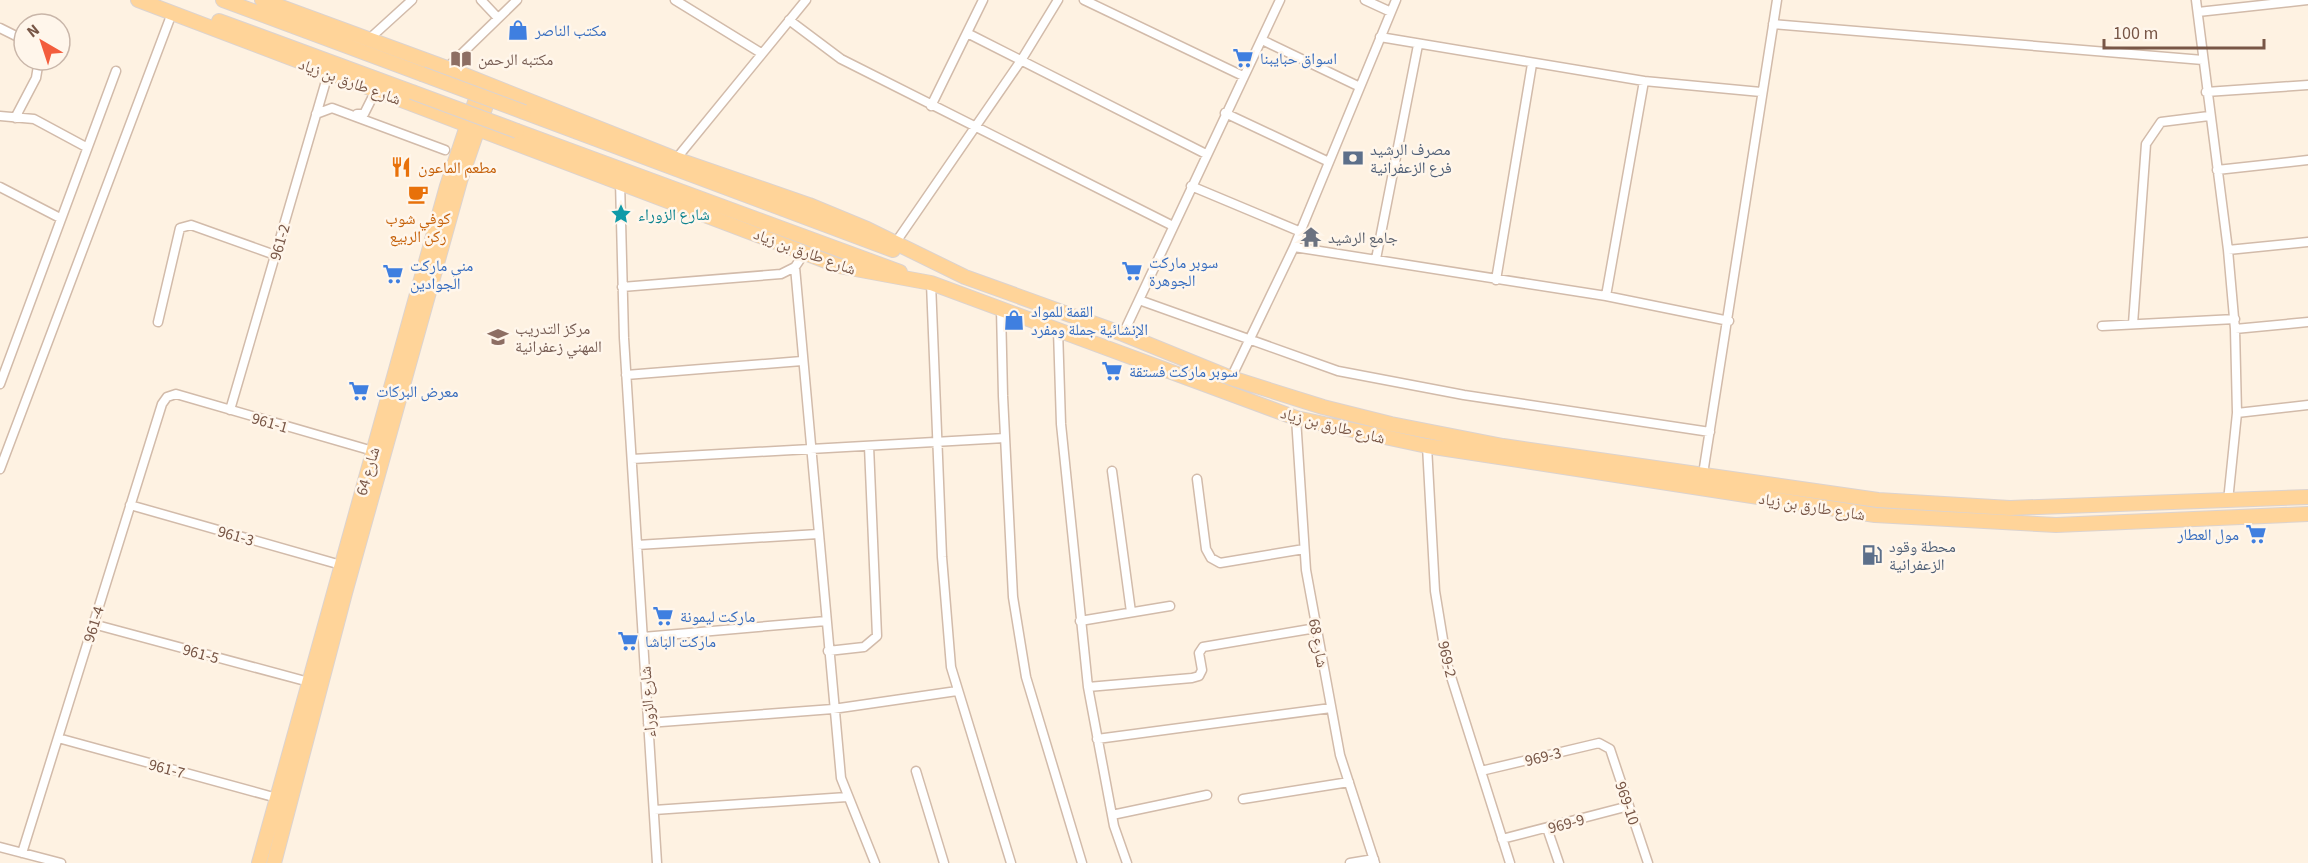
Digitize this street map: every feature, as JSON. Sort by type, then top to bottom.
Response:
[{"type":"main road","name":"شارع طارق بن زياد","points":[[138,0],[328,74],[620,181],[838,266],[871,274],[931,283],[1296,418],[1427,446],[1875,515],[2056,525],[2308,514]]},
{"type":"main road","points":[[160,0],[931,283]]},
{"type":"main road","points":[[223,0],[965,277]]},
{"type":"main road","name":"شارع طارق بن زياد","points":[[262,0],[447,68],[676,159],[790,197],[896,242],[965,277],[1123,334],[1231,378],[1323,407],[1391,424],[1503,446],[1878,500],[2010,508],[2308,496]]},
{"type":"main road","name":"شارع 64","points":[[259,863],[447,186],[473,127],[488,84]]},
{"type":"main road","name":"شارع 64","points":[[274,863],[345,593],[473,127]]},
{"type":"street","points":[[368,40],[412,0]]},
{"type":"street","points":[[481,0],[498,18]]},
{"type":"street","points":[[447,68],[517,0]]},
{"type":"street","points":[[675,0],[761,53]]},
{"type":"street","points":[[931,106],[983,0]]},
{"type":"street","points":[[896,242],[972,127],[1022,58],[1058,0]]},
{"type":"street","points":[[1084,0],[1243,76]]},
{"type":"street","points":[[1123,334],[1279,0]]},
{"type":"street","points":[[1365,0],[1391,12]]},
{"type":"street","points":[[1231,378],[1294,247],[1396,0]]},
{"type":"street","points":[[1703,474],[1729,321],[1761,92],[1777,0]]},
{"type":"street","points":[[2196,0],[2235,319],[2236,413],[2228,501]]},
{"type":"street","points":[[2198,12],[2308,0]]},
{"type":"street","points":[[676,159],[804,1]]},
{"type":"street","points":[[0,469],[172,13]]},
{"type":"street","points":[[789,20],[841,59],[972,127],[1173,226]]},
{"type":"street","points":[[1773,24],[2203,60]]},
{"type":"street","points":[[967,33],[1022,58],[1206,154]]},
{"type":"street","points":[[1380,37],[1644,81],[1761,92]]},
{"type":"street","points":[[1262,40],[1360,87]]},
{"type":"street","points":[[1376,259],[1418,45]]},
{"type":"street","points":[[1496,280],[1532,64]]},
{"type":"street","points":[[0,384],[116,71]]},
{"type":"street","points":[[15,118],[37,72]]},
{"type":"street","name":"961-2","points":[[230,410],[328,74]]},
{"type":"street","points":[[1606,296],[1644,81]]},
{"type":"street","points":[[2206,92],[2308,85]]},
{"type":"street","points":[[356,114],[364,114],[376,90]]},
{"type":"street","points":[[316,114],[332,108],[356,114],[445,150]]},
{"type":"street","points":[[1225,113],[1329,162]]},
{"type":"street","points":[[0,116],[34,119],[86,147]]},
{"type":"street","points":[[2133,324],[2145,144],[2160,122],[2209,116]]},
{"type":"street","points":[[2217,170],[2308,160]]},
{"type":"street","name":"شارع الزوراء","points":[[620,181],[626,375],[657,863]]},
{"type":"street","points":[[1191,186],[1300,232]]},
{"type":"street","points":[[0,187],[60,218]]},
{"type":"street","points":[[158,322],[180,228],[184,225],[190,225],[275,255]]},
{"type":"street","points":[[2228,250],[2308,242]]},
{"type":"street","points":[[1294,247],[1606,296],[1729,321]]},
{"type":"street","points":[[622,287],[781,274],[795,267],[805,252]]},
{"type":"street","points":[[795,267],[841,778],[875,863]]},
{"type":"street","points":[[931,283],[942,557],[951,667],[1011,863]]},
{"type":"street","points":[[1138,300],[1338,371],[1464,395],[1710,432]]},
{"type":"street","points":[[1001,309],[1013,597],[1026,676],[1082,863]]},
{"type":"street","points":[[2102,326],[2235,319]]},
{"type":"street","points":[[2235,329],[2308,322]]},
{"type":"street","points":[[1058,330],[1061,423],[1088,687],[1112,814],[1127,863]]},
{"type":"street","points":[[626,375],[802,361]]},
{"type":"street","name":"961-1","points":[[167,397],[176,394],[373,451]]},
{"type":"street","name":"961-4","points":[[22,853],[162,404],[167,397]]},
{"type":"street","points":[[2236,413],[2308,405]]},
{"type":"street","name":"شارع 68","points":[[1296,418],[1304,549],[1316,628],[1340,755],[1375,861]]},
{"type":"street","points":[[632,459],[1005,438]]},
{"type":"street","points":[[828,651],[864,647],[877,636],[869,446]]},
{"type":"street","name":"969-2","points":[[1427,446],[1435,591],[1447,664],[1510,863]]},
{"type":"street","points":[[1112,471],[1131,612]]},
{"type":"street","points":[[1197,480],[1206,549],[1211,558],[1220,563],[1304,549]]},
{"type":"street","name":"961-3","points":[[130,505],[341,565]]},
{"type":"street","points":[[637,545],[818,534]]},
{"type":"street","points":[[1080,621],[1170,606]]},
{"type":"street","points":[[643,637],[826,621]]},
{"type":"street","name":"961-5","points":[[93,624],[309,682]]},
{"type":"street","points":[[1088,687],[1192,678],[1199,676],[1202,670],[1199,653],[1203,647],[1316,628]]},
{"type":"street","points":[[648,723],[833,709],[957,691]]},
{"type":"street","points":[[1097,739],[1331,708]]},
{"type":"street","name":"961-7","points":[[58,738],[277,798]]},
{"type":"street","name":"969-3","points":[[1481,771],[1599,743],[1604,745]]},
{"type":"street","name":"969-10","points":[[1604,745],[1610,749],[1648,863]]},
{"type":"street","points":[[916,771],[944,863]]},
{"type":"street","points":[[1243,799],[1349,782]]},
{"type":"street","points":[[1112,814],[1207,795]]},
{"type":"street","points":[[654,810],[847,797]]},
{"type":"street","name":"969-9","points":[[1502,839],[1629,806]]},
{"type":"street","points":[[1547,828],[1559,863]]},
{"type":"street","points":[[0,847],[61,863]]},
{"type":"street","points":[[1350,863],[1375,861]]},
{"type":"place","name":"مكتب الناصر","points":[[518,30]]},
{"type":"place","name":"اسواق حبايبنا","points":[[1243,58]]},
{"type":"place","name":"مكتبه الرحمن","points":[[461,59]]},
{"type":"place","name":"مصرف الرشيد فرع الزعفرانية","points":[[1353,158]]},
{"type":"place","name":"مطعم الماعون","points":[[401,167]]},
{"type":"place","name":"كوفي شوب ركن الربيع","points":[[418,194]]},
{"type":"place","name":"شارع الزوراء","points":[[621,214]]},
{"type":"place","name":"جامع الرشيد","points":[[1311,237]]},
{"type":"place","name":"سوبر ماركت الجوهرة","points":[[1132,271]]},
{"type":"place","name":"مني ماركت الجوادين","points":[[393,274]]},
{"type":"place","name":"القمة للمواد الإنشائية جملة ومفرد","points":[[1014,320]]},
{"type":"place","name":"مركز التدريب المهني زعفرانية","points":[[498,337]]},
{"type":"place","name":"سوبر ماركت فستقة","points":[[1112,371]]},
{"type":"place","name":"معرض البركات","points":[[359,391]]},
{"type":"place","name":"مول العطار","points":[[2256,534]]},
{"type":"place","name":"محطة وقود الزعفرانية","points":[[1872,555]]},
{"type":"place","name":"ماركت ليمونة","points":[[663,616]]},
{"type":"place","name":"ماركت الباشا","points":[[628,641]]}]
